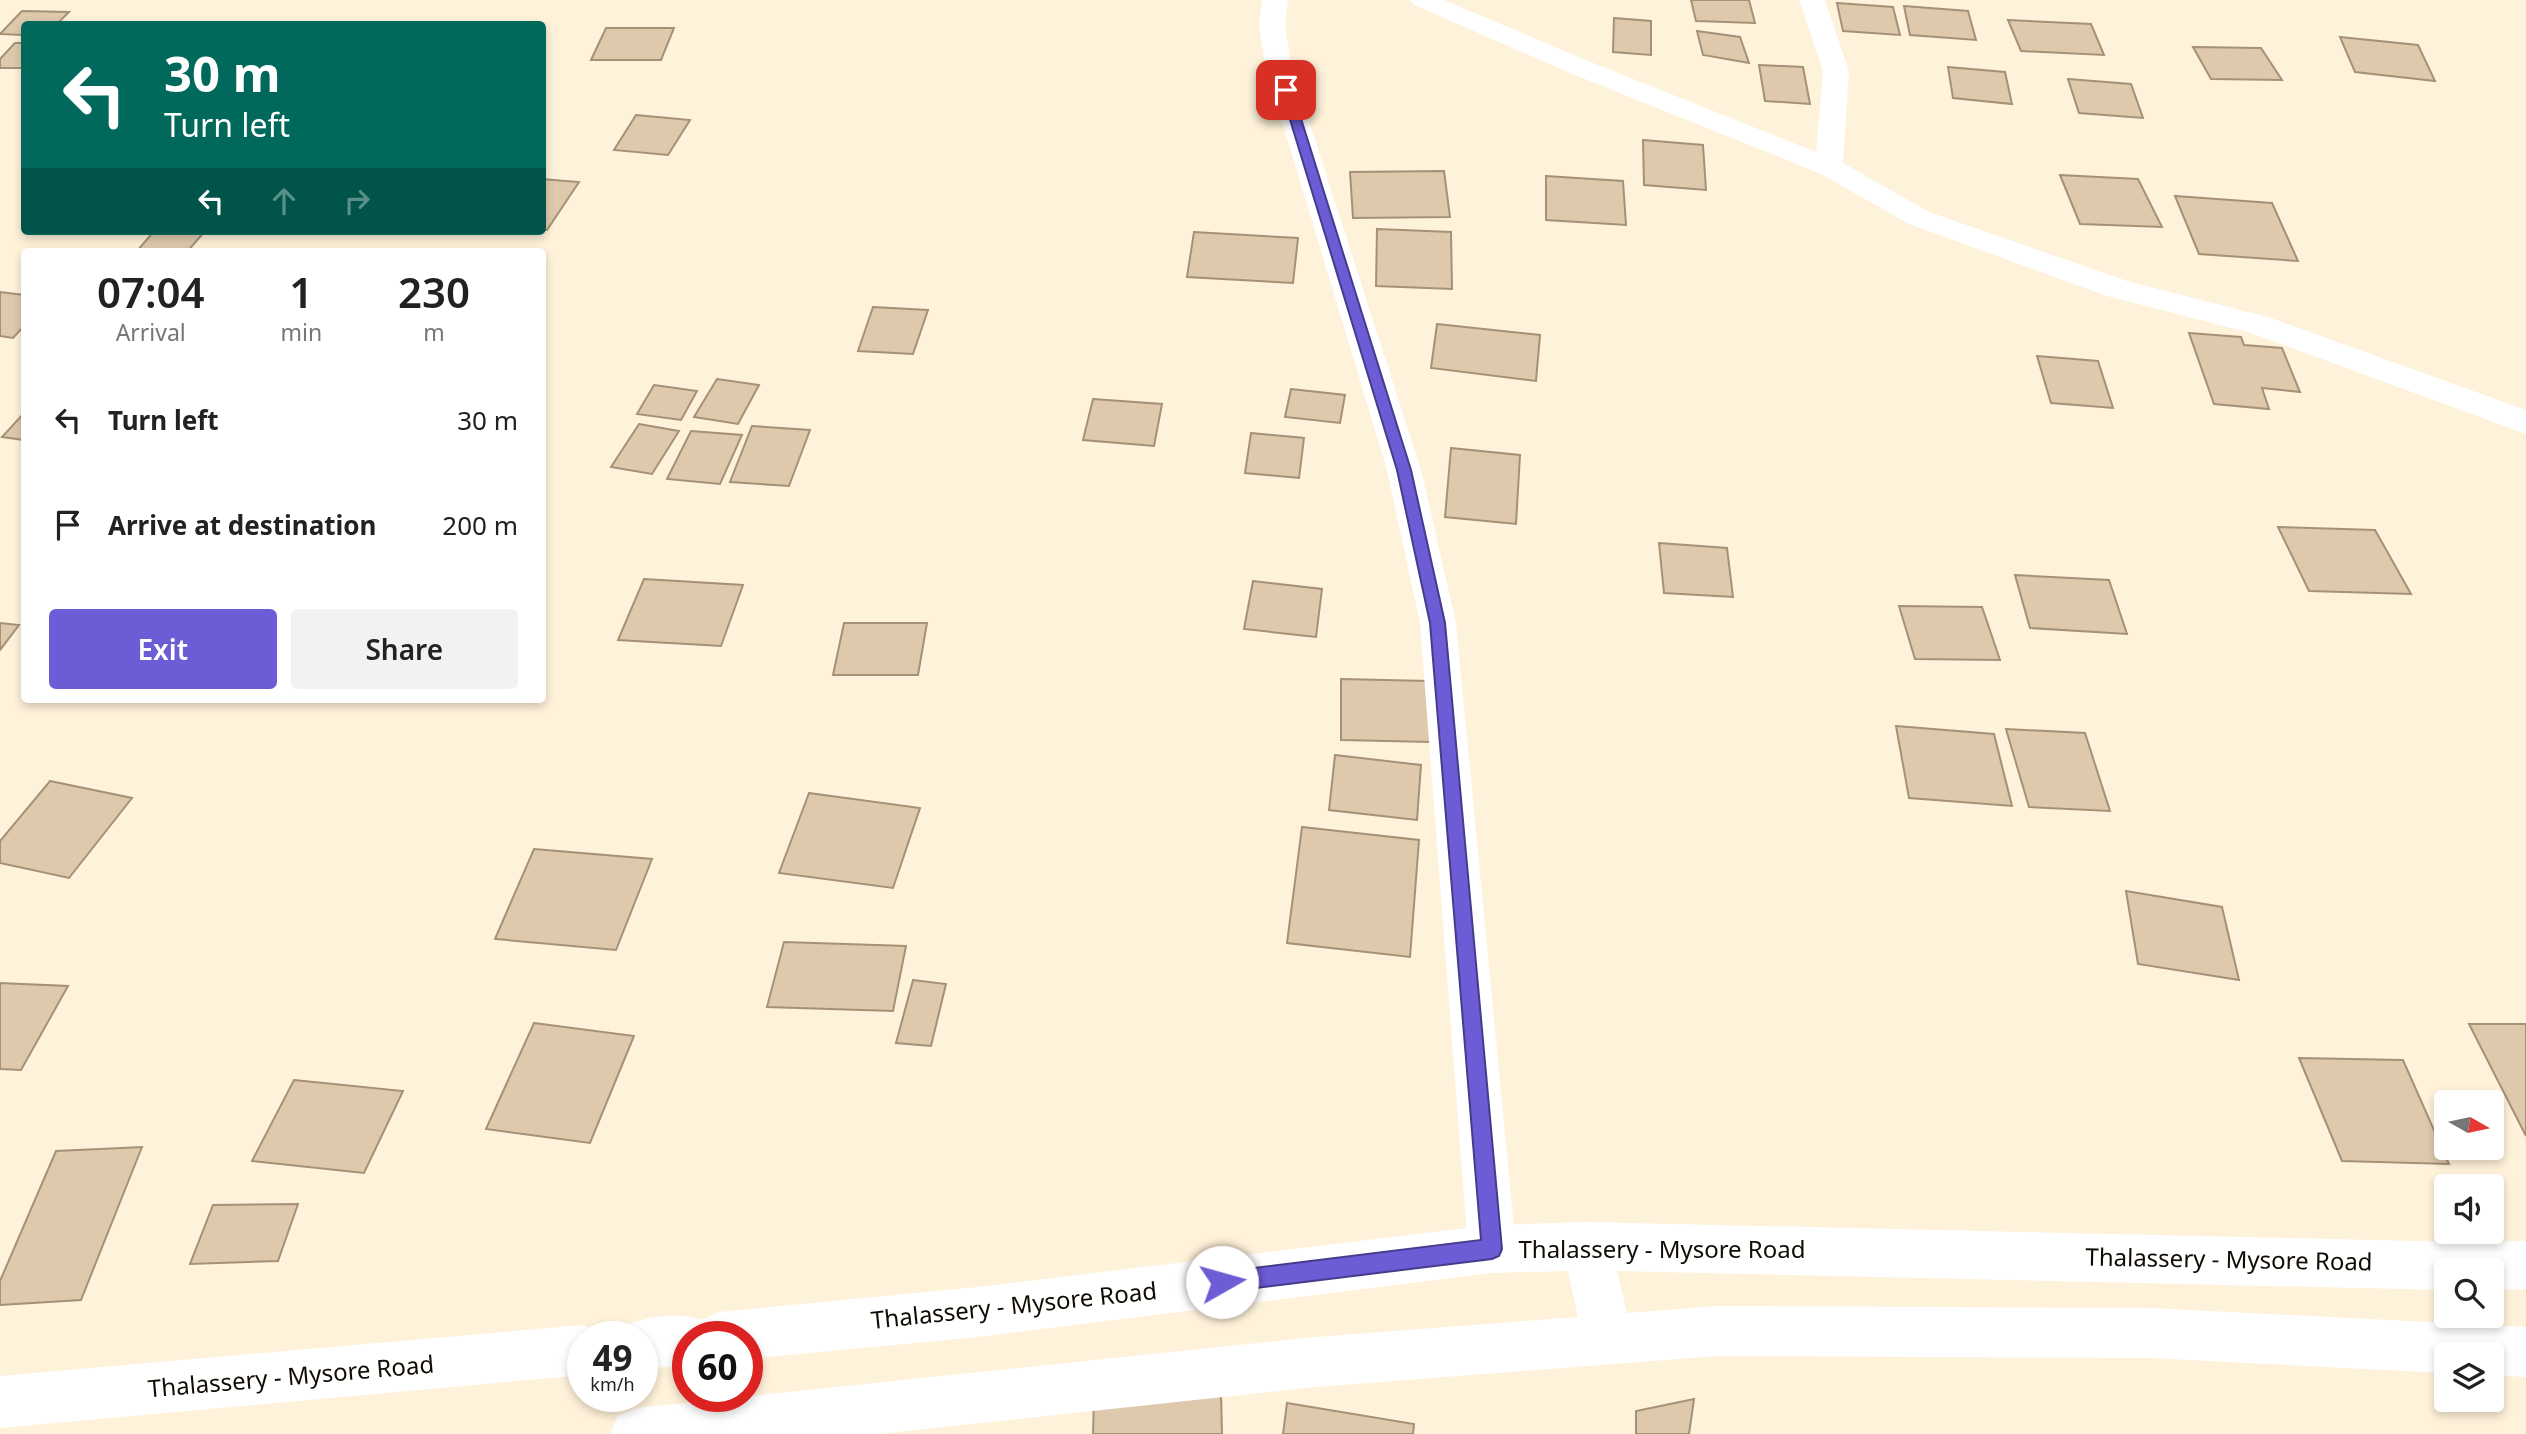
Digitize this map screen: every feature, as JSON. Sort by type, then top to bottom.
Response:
[{"type":"street","points":[[1275,0],[1272,25],[1278,65],[1404,470],[1438,623],[1492,1249]]},
{"type":"street","points":[[1423,0],[1584,69],[1829,167],[1919,218],[2118,289],[2260,324],[2526,422]]},
{"type":"street","points":[[1812,0],[1836,71],[1829,167]]},
{"type":"street","points":[[1587,1246],[1608,1340]]},
{"type":"street","name":"Thalassery - Mysore Road","points":[[763,1333],[978,1312],[1492,1249],[1587,1246],[2461,1266],[2526,1265]]},
{"type":"street","points":[[636,1434],[1316,1362],[1717,1331],[2150,1334],[2526,1352]]},
{"type":"street","name":"Thalassery - Mysore Road","points":[[0,1402],[567,1351]]},
{"type":"building","points":[[1691,0],[1749,0],[1755,23],[1696,21]]},
{"type":"building","points":[[1837,3],[1893,7],[1900,35],[1843,31]]},
{"type":"building","points":[[1904,6],[1968,11],[1976,40],[1910,35]]},
{"type":"building","points":[[22,11],[69,12],[60,21],[21,21],[21,35],[0,34]]},
{"type":"building","points":[[1614,18],[1651,21],[1651,55],[1613,52]]},
{"type":"building","points":[[2008,20],[2091,24],[2104,55],[2021,51]]},
{"type":"building","points":[[606,28],[674,28],[661,60],[591,60]]},
{"type":"building","points":[[1697,31],[1740,37],[1749,63],[1703,55]]},
{"type":"building","points":[[2340,37],[2418,45],[2435,81],[2355,72]]},
{"type":"building","points":[[15,43],[21,43],[21,68],[0,68],[0,59]]},
{"type":"building","points":[[2193,47],[2261,48],[2282,80],[2211,79]]},
{"type":"building","points":[[1759,65],[1803,67],[1810,104],[1765,101]]},
{"type":"building","points":[[1948,67],[2005,72],[2012,104],[1953,98]]},
{"type":"building","points":[[2068,79],[2131,84],[2143,118],[2079,113]]},
{"type":"building","points":[[636,115],[690,120],[668,155],[614,150]]},
{"type":"building","points":[[1643,140],[1703,145],[1706,190],[1644,185]]},
{"type":"building","points":[[1444,171],[1450,217],[1353,218],[1350,172]]},
{"type":"building","points":[[2060,175],[2138,179],[2162,227],[2080,224]]},
{"type":"building","points":[[1546,176],[1623,181],[1626,225],[1546,220]]},
{"type":"building","points":[[546,179],[579,182],[547,230]]},
{"type":"building","points":[[2175,196],[2272,203],[2298,261],[2199,254]]},
{"type":"building","points":[[1377,229],[1451,232],[1452,289],[1376,286]]},
{"type":"building","points":[[1194,232],[1298,238],[1293,283],[1187,277]]},
{"type":"building","points":[[151,235],[202,235],[190,248],[140,248]]},
{"type":"building","points":[[0,292],[21,295],[21,329],[13,338],[0,336]]},
{"type":"building","points":[[873,307],[928,310],[913,354],[858,351]]},
{"type":"building","points":[[1437,324],[1540,335],[1536,381],[1431,368]]},
{"type":"building","points":[[2189,333],[2241,337],[2244,345],[2282,348],[2300,392],[2262,388],[2269,409],[2214,404]]},
{"type":"building","points":[[2037,356],[2098,361],[2113,408],[2051,403]]},
{"type":"building","points":[[717,379],[759,385],[738,424],[694,417]]},
{"type":"building","points":[[654,385],[697,391],[681,420],[637,414]]},
{"type":"building","points":[[1291,389],[1345,395],[1340,423],[1285,417]]},
{"type":"building","points":[[1093,399],[1162,404],[1154,446],[1083,440]]},
{"type":"building","points":[[21,416],[21,440],[2,437]]},
{"type":"building","points":[[639,424],[679,431],[652,474],[611,467]]},
{"type":"building","points":[[752,426],[810,430],[789,486],[730,482]]},
{"type":"building","points":[[691,431],[742,435],[720,484],[667,479]]},
{"type":"building","points":[[1251,433],[1304,438],[1299,478],[1245,473]]},
{"type":"building","points":[[1451,448],[1520,455],[1516,524],[1445,517]]},
{"type":"building","points":[[2278,527],[2375,530],[2411,594],[2309,591]]},
{"type":"building","points":[[1659,543],[1727,548],[1733,597],[1664,593]]},
{"type":"building","points":[[2015,575],[2109,580],[2127,634],[2030,628]]},
{"type":"building","points":[[644,579],[743,585],[721,646],[618,640]]},
{"type":"building","points":[[1253,581],[1322,589],[1316,637],[1244,629]]},
{"type":"building","points":[[1899,606],[1982,607],[2000,660],[1915,659]]},
{"type":"building","points":[[0,623],[19,625],[0,650]]},
{"type":"building","points":[[844,623],[927,623],[918,675],[833,675]]},
{"type":"building","points":[[1341,679],[1429,681],[1431,742],[1341,740]]},
{"type":"building","points":[[1896,726],[1994,734],[2012,806],[1909,798]]},
{"type":"building","points":[[2006,729],[2085,733],[2110,811],[2029,807]]},
{"type":"building","points":[[1335,755],[1421,765],[1417,820],[1329,810]]},
{"type":"building","points":[[50,781],[132,798],[69,878],[0,863],[0,841]]},
{"type":"building","points":[[809,793],[920,808],[893,888],[779,873]]},
{"type":"building","points":[[1302,827],[1419,840],[1410,957],[1287,943]]},
{"type":"building","points":[[534,849],[652,859],[616,950],[495,939]]},
{"type":"building","points":[[2126,891],[2222,907],[2239,980],[2138,964]]},
{"type":"building","points":[[784,942],[906,946],[893,1011],[767,1007]]},
{"type":"building","points":[[913,980],[946,984],[931,1046],[896,1043]]},
{"type":"building","points":[[0,983],[68,986],[21,1070],[0,1069]]},
{"type":"building","points":[[534,1023],[634,1036],[590,1143],[486,1129]]},
{"type":"building","points":[[2469,1024],[2526,1024],[2526,1136]]},
{"type":"building","points":[[2299,1058],[2403,1060],[2434,1130],[2434,1160],[2447,1160],[2449,1164],[2342,1161]]},
{"type":"building","points":[[294,1080],[403,1091],[364,1173],[252,1161]]},
{"type":"building","points":[[142,1147],[81,1300],[0,1305],[0,1281],[56,1151]]},
{"type":"building","points":[[298,1204],[278,1261],[190,1264],[213,1205]]},
{"type":"building","points":[[1221,1393],[1222,1434],[1093,1434],[1094,1398]]},
{"type":"building","points":[[1694,1399],[1689,1434],[1636,1434],[1636,1411]]},
{"type":"building","points":[[1287,1403],[1414,1424],[1413,1434],[1283,1434]]},
{"type":"route","points":[[1222,1282],[1492,1249],[1438,623],[1404,470],[1286,90]]}]
